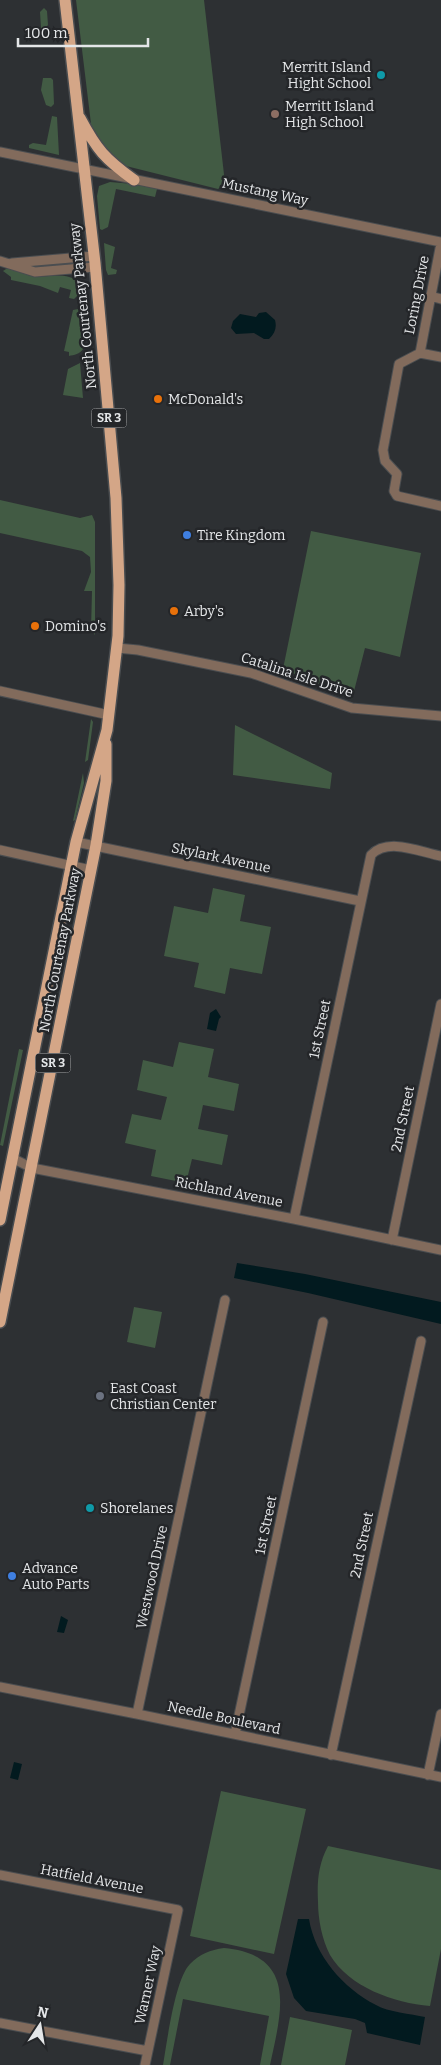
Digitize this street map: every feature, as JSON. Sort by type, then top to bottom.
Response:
[{"type":"main road","name":"North Courtenay Parkway","points":[[0,1220],[76,842],[106,730],[117,648],[119,585],[116,498],[95,261],[65,0]]},
{"type":"main road","points":[[77,113],[95,145],[111,163],[134,180]]},
{"type":"main road","name":"North Courtenay Parkway","points":[[0,1322],[96,845],[106,781],[106,730]]},
{"type":"street","name":"Mustang Way","points":[[0,152],[441,242]]},
{"type":"street","name":"Loring Drive","points":[[420,353],[441,242]]},
{"type":"street","points":[[4,262],[35,272],[95,261]]},
{"type":"street","points":[[430,296],[441,299]]},
{"type":"street","name":"Loring Drive","points":[[441,358],[420,353],[399,364],[383,450],[385,461],[397,474],[394,491],[397,496],[441,506]]},
{"type":"street","name":"Catalina Isle Drive","points":[[117,648],[138,650],[251,673],[352,708],[441,716]]},
{"type":"street","points":[[0,692],[109,715]]},
{"type":"street","name":"Skylark Avenue","points":[[76,842],[360,902]]},
{"type":"street","name":"1st Street","points":[[294,1219],[371,855],[380,848],[393,846],[441,856]]},
{"type":"street","points":[[0,850],[91,870]]},
{"type":"street","name":"2nd Street","points":[[392,1240],[441,1004]]},
{"type":"street","name":"Richland Avenue","points":[[12,1158],[32,1168],[441,1250]]},
{"type":"street","name":"Westwood Drive","points":[[137,1714],[225,1300]]},
{"type":"street","name":"1st Street","points":[[235,1734],[323,1322]]},
{"type":"street","name":"2nd Street","points":[[331,1755],[421,1341]]},
{"type":"street","name":"Needle Boulevard","points":[[0,1687],[441,1777]]},
{"type":"street","points":[[428,1775],[441,1714]]},
{"type":"street","name":"Hatfield Avenue","points":[[0,1875],[178,1910]]},
{"type":"street","name":"Warner Way","points":[[145,2065],[178,1910]]},
{"type":"street","points":[[0,2023],[148,2051]]},
{"type":"green space","points":[[76,0],[204,0],[225,183],[218,189],[118,164],[92,132]]},
{"type":"green space","points":[[44,8],[47,11],[48,25],[44,29],[41,28],[40,12]]},
{"type":"green space","points":[[43,78],[51,78],[53,80],[54,104],[51,107],[46,105],[41,90]]},
{"type":"green space","points":[[52,116],[57,117],[59,155],[29,148],[29,145],[33,143],[46,145]]},
{"type":"green space","points":[[110,182],[157,189],[155,197],[116,189],[108,227],[102,230],[100,229],[97,196],[99,186]]},
{"type":"green space","points":[[104,243],[115,247],[111,268],[117,270],[116,274],[108,275],[106,270]]},
{"type":"green space","points":[[15,268],[31,276],[70,277],[79,286],[79,294],[74,299],[69,298],[71,290],[60,287],[58,293],[40,286],[11,280],[11,277],[3,271]]},
{"type":"green space","points":[[78,309],[82,317],[85,341],[80,352],[69,356],[69,352],[64,351],[73,310]]},
{"type":"green space","points":[[80,363],[83,398],[63,395],[68,369]]},
{"type":"green space","points":[[0,500],[80,518],[92,515],[95,522],[95,635],[91,630],[92,591],[84,591],[91,572],[90,557],[82,551],[0,533]]},
{"type":"green space","points":[[311,531],[421,553],[400,657],[365,648],[352,699],[283,669]]},
{"type":"green space","points":[[91,719],[93,722],[88,760],[85,762]]},
{"type":"green space","points":[[235,725],[332,773],[330,789],[233,775]]},
{"type":"green space","points":[[83,773],[84,783],[75,820],[73,821]]},
{"type":"green space","points":[[213,888],[245,895],[240,921],[271,927],[262,974],[230,968],[225,994],[194,987],[199,963],[164,956],[174,906],[208,913]]},
{"type":"green space","points":[[179,1042],[214,1049],[208,1077],[239,1084],[234,1111],[203,1105],[198,1129],[228,1135],[222,1165],[192,1159],[186,1183],[151,1176],[156,1150],[125,1143],[132,1114],[161,1120],[167,1097],[137,1090],[143,1060],[173,1067]]},
{"type":"green space","points":[[19,1049],[23,1050],[3,1146],[0,1145]]},
{"type":"green space","points":[[134,1307],[162,1312],[155,1348],[127,1342]]},
{"type":"green space","points":[[221,1791],[306,1809],[274,1954],[190,1936]]},
{"type":"green space","points":[[328,1846],[441,1870],[441,1949],[430,2006],[388,1997],[360,1984],[338,1966],[330,1955],[321,1929],[318,1895],[320,1867]]},
{"type":"green space","points":[[224,1948],[248,1953],[264,1962],[274,1974],[279,1990],[280,2007],[270,2065],[260,2065],[269,2016],[183,1999],[170,2065],[163,2065],[172,2012],[185,1972],[190,1964],[201,1955]]},
{"type":"green space","points":[[290,2017],[352,2030],[345,2065],[281,2065]]},
{"type":"water","points":[[266,312],[276,323],[273,335],[269,339],[264,339],[254,333],[236,334],[231,328],[233,321],[240,314],[256,317],[259,313]]},
{"type":"water","points":[[216,1009],[221,1017],[216,1031],[207,1029],[210,1013]]},
{"type":"water","points":[[237,1263],[305,1274],[441,1302],[441,1324],[234,1278]]},
{"type":"water","points":[[61,1616],[68,1620],[64,1633],[57,1632]]},
{"type":"water","points":[[14,1762],[22,1764],[18,1780],[10,1778]]},
{"type":"water","points":[[298,1919],[309,1919],[317,1946],[324,1958],[332,1970],[352,1990],[381,2007],[425,2017],[420,2045],[367,2033],[365,2023],[355,2019],[306,2011],[294,1998],[286,1974]]},
{"type":"place","name":"Merritt Island Hight School","points":[[381,75]]},
{"type":"place","name":"Merritt Island High School","points":[[275,114]]},
{"type":"place","name":"McDonald's","points":[[158,399]]},
{"type":"place","name":"Tire Kingdom","points":[[187,535]]},
{"type":"place","name":"Arby's","points":[[174,611]]},
{"type":"place","name":"Domino's","points":[[35,626]]},
{"type":"place","name":"East Coast Christian Center","points":[[100,1396]]},
{"type":"place","name":"Shorelanes","points":[[90,1508]]},
{"type":"place","name":"Advance Auto Parts","points":[[12,1576]]}]
